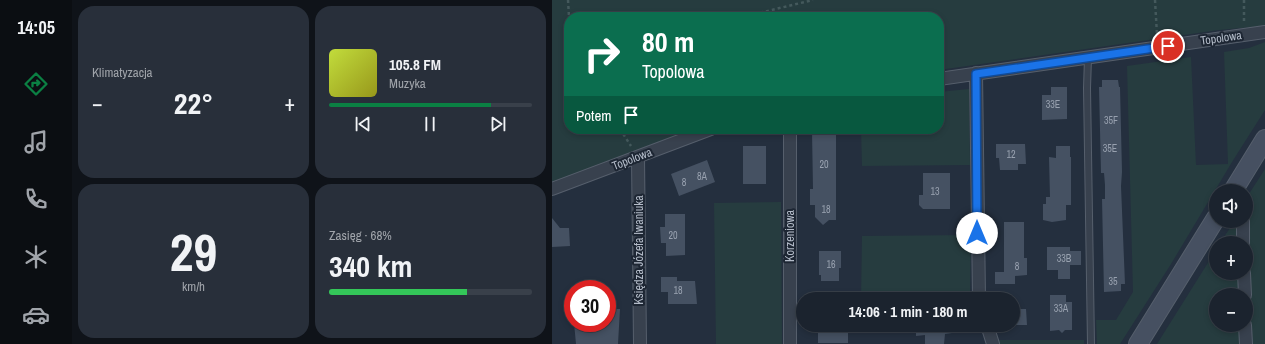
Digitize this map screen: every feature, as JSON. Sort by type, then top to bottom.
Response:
[{"type":"main road","points":[[1240,184],[1265,139]]},
{"type":"main road","points":[[1138,344],[1210,228]]},
{"type":"street","name":"Topolowa","points":[[944,78],[1265,32]]},
{"type":"street","points":[[976,74],[979,292]]},
{"type":"street","name":"Topolowa","points":[[552,189],[698,134]]},
{"type":"street","name":"Korzeniowa","points":[[790,134],[790,344]]},
{"type":"street","name":"Księdza Józefa Iwaniuka","points":[[638,157],[640,344]]},
{"type":"street","points":[[989,332],[992,344]]},
{"type":"street","points":[[1245,332],[1246,344]]},
{"type":"lane","points":[[1088,58],[1087,88],[1091,344]]},
{"type":"path","points":[[568,0],[569,12]]},
{"type":"path","points":[[763,12],[813,0]]},
{"type":"path","points":[[1155,0],[1157,48]]},
{"type":"path","points":[[1244,0],[1244,35]]},
{"type":"path","points":[[623,134],[638,157]]},
{"type":"green space","points":[[552,0],[1265,0],[1265,26],[1219,30],[944,69],[944,12],[564,12],[564,134],[680,134],[552,182]]},
{"type":"green space","points":[[1265,42],[1265,110],[1219,184],[1209,184],[1209,200],[1120,344],[1097,344],[1096,320],[1116,320],[1133,292],[1127,66],[1191,57],[1196,165],[1228,164],[1224,52],[1249,48]]},
{"type":"green space","points":[[969,89],[970,165],[862,166],[861,134],[944,134],[944,92]]},
{"type":"green space","points":[[1265,169],[1265,344],[1249,344],[1249,332],[1253,332],[1253,288],[1248,288],[1248,280],[1253,280],[1253,236],[1248,236],[1247,228],[1253,228],[1253,188]]},
{"type":"green space","points":[[781,202],[782,344],[716,344],[714,203]]},
{"type":"green space","points":[[1230,228],[1238,228],[1238,236],[1225,236]]},
{"type":"green space","points":[[971,235],[970,292],[861,292],[862,236]]},
{"type":"green space","points":[[1209,261],[1209,280],[1239,280],[1240,288],[1209,288],[1209,332],[1241,332],[1241,344],[1157,344]]},
{"type":"green space","points":[[997,340],[1084,340],[1084,344],[997,344]]},
{"type":"building","points":[[1102,80],[1118,80],[1120,87],[1121,186],[1125,284],[1121,284],[1121,291],[1104,292],[1102,199],[1105,199],[1105,185],[1104,173],[1101,173],[1099,87],[1102,87]]},
{"type":"building","points":[[1051,87],[1067,87],[1067,119],[1042,120],[1042,95],[1051,95]]},
{"type":"building","points":[[812,134],[836,134],[836,220],[829,220],[823,225],[815,217],[815,205],[810,205],[810,189],[813,189]]},
{"type":"building","points":[[996,144],[1025,144],[1026,164],[1018,164],[1018,170],[1000,170],[999,158],[996,158]]},
{"type":"building","points":[[743,146],[766,146],[766,184],[743,184]]},
{"type":"building","points":[[1056,146],[1070,146],[1071,205],[1066,205],[1066,220],[1052,222],[1043,220],[1043,204],[1046,204],[1046,197],[1050,197],[1049,157],[1056,158]]},
{"type":"building","points":[[707,160],[715,182],[679,196],[671,174]]},
{"type":"building","points":[[923,173],[950,173],[950,209],[923,209],[919,205],[919,195],[923,195]]},
{"type":"building","points":[[665,214],[685,214],[685,255],[666,256],[666,243],[661,243],[660,227],[665,227]]},
{"type":"building","points":[[552,218],[560,228],[569,228],[570,246],[552,247]]},
{"type":"building","points":[[1004,222],[1024,222],[1024,258],[1027,258],[1027,275],[1015,276],[1015,284],[995,284],[995,272],[1004,272]]},
{"type":"building","points":[[1047,247],[1070,247],[1070,251],[1081,251],[1081,265],[1070,265],[1070,279],[1058,279],[1058,270],[1047,270]]},
{"type":"building","points":[[819,251],[841,251],[839,281],[821,281],[821,275],[819,275]]},
{"type":"building","points":[[661,277],[677,277],[677,281],[695,281],[697,304],[668,304],[668,292],[661,292]]},
{"type":"building","points":[[1050,295],[1066,295],[1066,302],[1072,302],[1072,330],[1065,330],[1062,333],[1059,330],[1050,331]]},
{"type":"building","points":[[616,309],[620,309],[618,344],[576,344],[575,332],[616,332]]},
{"type":"building","points":[[1020,309],[1026,309],[1027,325],[1020,325]]},
{"type":"building","points":[[818,332],[848,332],[848,343],[818,343]]},
{"type":"building","points":[[916,332],[952,332],[945,334],[944,344],[925,344],[925,335],[916,336]]},
{"type":"route","points":[[977,233],[976,74],[1168,46]]}]
